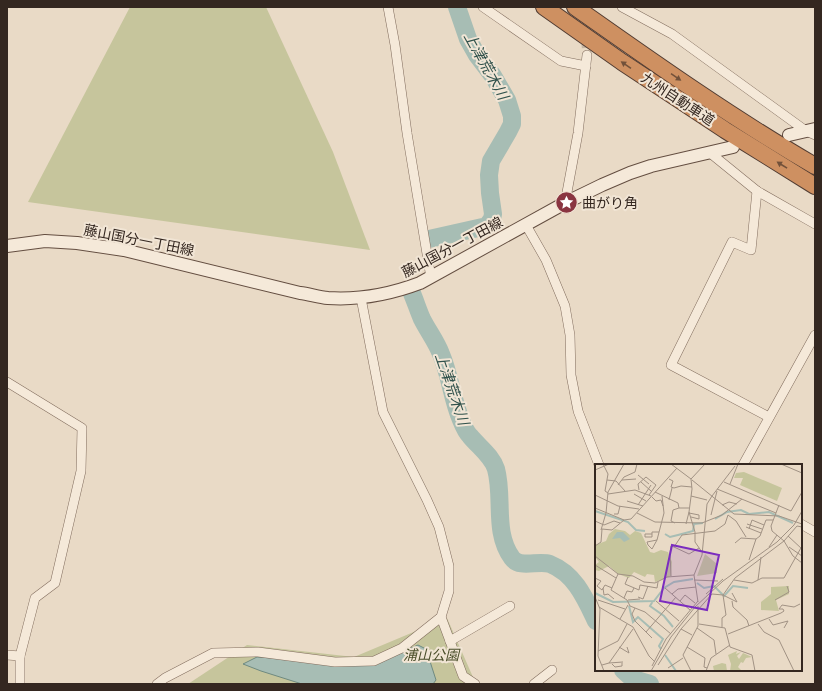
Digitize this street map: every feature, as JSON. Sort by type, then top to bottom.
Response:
[{"type":"highway","name":"九州自動車道","points":[[544,7],[629,67],[725,130],[815,186]]},
{"type":"highway","name":"九州自動車道","points":[[575,7],[632,48],[728,112],[815,166]]},
{"type":"main road","points":[[789,135],[812,132]]},
{"type":"main road","name":"藤山国分一丁田線","points":[[7,246],[45,241],[77,243],[124,250],[300,293],[327,298],[361,298],[400,290],[431,278],[565,203],[630,173],[733,147]]},
{"type":"street","points":[[388,7],[431,278]]},
{"type":"street","points":[[483,7],[561,61],[586,66]]},
{"type":"street","points":[[622,7],[672,34],[812,132]]},
{"type":"street","points":[[565,203],[578,134],[587,55]]},
{"type":"street","points":[[709,152],[757,191],[815,224]]},
{"type":"street","points":[[757,191],[751,250],[732,242],[671,364],[769,416]]},
{"type":"street","points":[[526,225],[546,260],[565,306],[570,335],[571,375],[578,411],[599,464]]},
{"type":"street","points":[[156,684],[213,653],[258,652],[335,662],[374,661],[402,648],[441,617],[449,591],[449,566],[438,527],[427,500],[383,412],[361,298]]},
{"type":"street","points":[[744,464],[815,335]]},
{"type":"street","points":[[7,382],[82,428],[81,471],[55,584],[35,598],[20,656],[20,684]]},
{"type":"street","points":[[802,525],[815,532]]},
{"type":"street","points":[[450,641],[510,606]]},
{"type":"street","points":[[441,617],[463,676],[475,684]]},
{"type":"street","points":[[7,655],[20,656]]},
{"type":"street","points":[[534,684],[552,670]]},
{"type":"green space","points":[[130,7],[266,7],[333,152],[370,250],[28,202]]},
{"type":"green space","name":"浦山公園","points":[[447,618],[476,684],[188,684],[247,645],[354,657]]},
{"type":"shaded area","points":[[418,645],[426,649],[436,680],[433,684],[302,684],[243,664],[257,657],[376,664]]},
{"type":"waterway","name":"上津荒木川","points":[[429,239],[487,226],[492,219],[493,214],[489,175],[491,161],[512,124],[512,116],[507,100],[468,39],[457,7]]},
{"type":"waterway","name":"上津荒木川","points":[[411,291],[422,319],[441,354],[447,370],[455,404],[464,426],[494,464],[496,469],[501,526],[506,548],[512,558],[520,563],[545,563],[559,568],[573,580],[583,595],[595,619]]},
{"type":"waterway","name":"上津荒木川","points":[[624,671],[633,679],[650,684]]},
{"type":"tunnel","points":[[583,12],[587,55]]},
{"type":"place","name":"曲がり角","points":[[566,203]]}]
